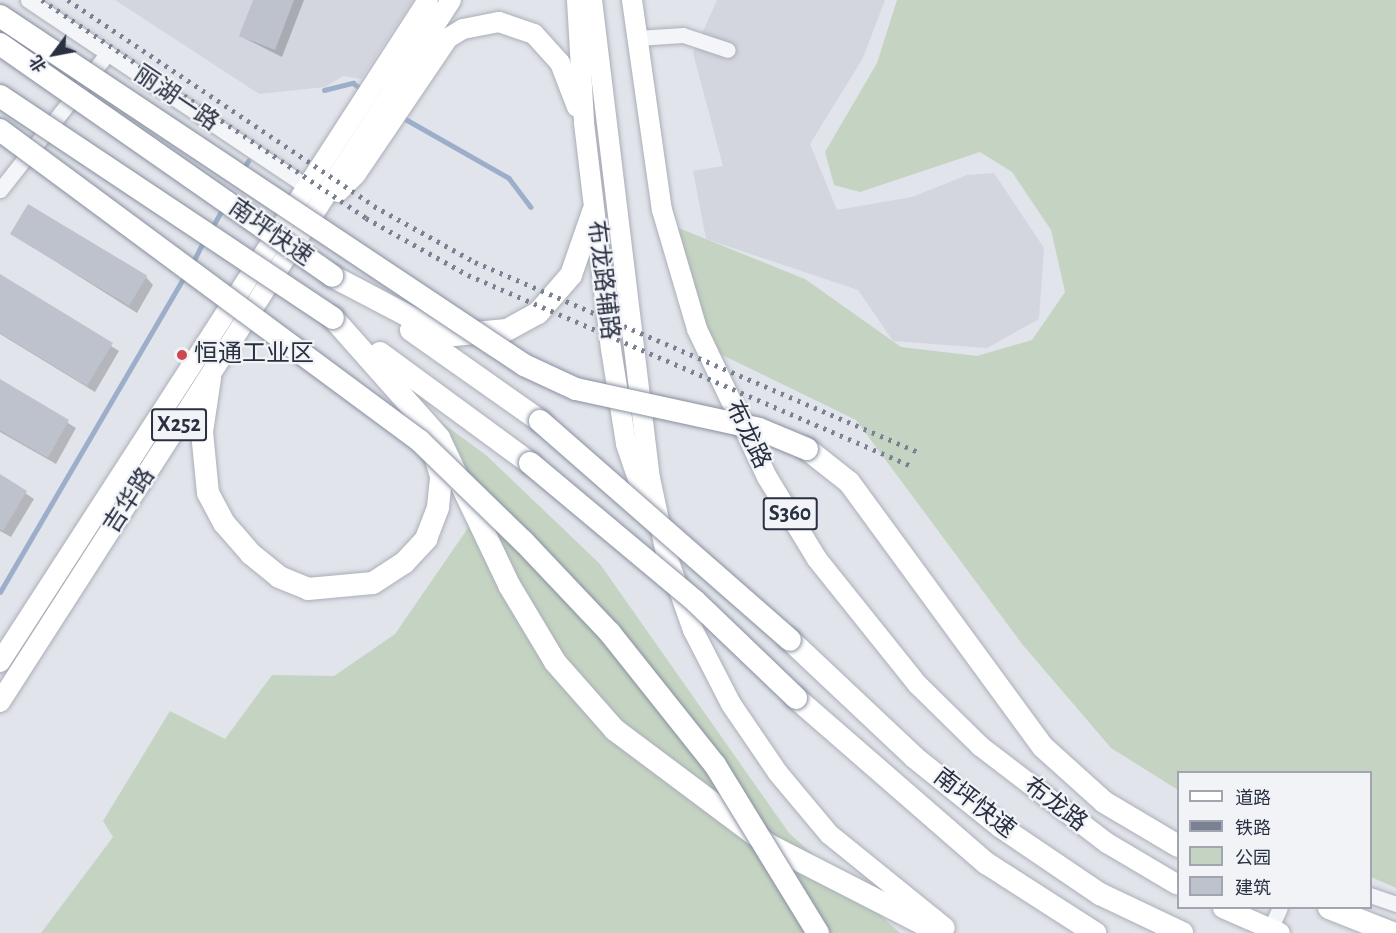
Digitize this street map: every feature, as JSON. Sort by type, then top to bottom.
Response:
[{"type":"highway","points":[[0,16],[524,365],[576,389],[759,429],[807,449],[849,482],[1043,747],[1104,802],[1177,845]]},
{"type":"highway","name":"南坪快速","points":[[0,44],[540,421],[790,640],[914,757],[1001,827],[1100,894],[1182,933]]},
{"type":"highway","name":"南坪快速","points":[[0,96],[333,318],[530,463],[695,601],[796,698],[986,863],[1095,933]]},
{"type":"highway","points":[[0,130],[420,441],[523,541],[610,633],[715,765],[818,933]]},
{"type":"highway","points":[[332,276],[437,331],[454,335],[507,330],[538,313],[571,275],[593,212]]},
{"type":"highway","points":[[333,318],[439,438],[509,585],[555,662],[615,730],[769,844],[941,933]]},
{"type":"highway","points":[[210,378],[202,432],[208,493],[224,523],[251,554],[279,577],[308,589],[373,583],[404,563],[426,539],[438,507],[441,476],[410,406]]},
{"type":"highway","points":[[1332,909],[1392,933]]},
{"type":"main road","name":"吉华路","points":[[0,662],[428,0]]},
{"type":"main road","points":[[409,82],[451,0]]},
{"type":"main road","name":"布龙路","points":[[632,0],[662,210],[697,329],[767,477],[817,559],[918,685],[980,746],[1107,843],[1177,884]]},
{"type":"main road","points":[[585,2],[640,410],[666,553],[693,630],[731,704],[778,773],[829,834],[951,933]]},
{"type":"main road","name":"布龙路辅路","points":[[585,2],[584,123],[593,212],[627,444],[666,553]]},
{"type":"main road","points":[[409,82],[448,38],[499,22],[534,34],[560,63],[584,123]]},
{"type":"main road","name":"吉华路","points":[[0,702],[325,198],[364,150],[409,82]]},
{"type":"main road","points":[[1225,909],[1275,931]]},
{"type":"street","name":"丽湖一路","points":[[28,0],[325,198]]},
{"type":"street","points":[[637,38],[683,34],[728,50]]},
{"type":"street","points":[[0,190],[108,53]]},
{"type":"street","points":[[1372,895],[1396,904]]},
{"type":"street","points":[[1275,931],[1280,909]]},
{"type":"shaded area","points":[[115,0],[413,0],[361,79],[343,76],[325,87],[259,94]]},
{"type":"shaded area","points":[[717,0],[885,0],[863,58],[810,144],[837,210],[912,197],[967,175],[994,173],[1044,248],[1039,319],[987,348],[893,341],[858,290],[706,239],[693,171],[723,166],[693,53]]},
{"type":"green space","points":[[897,0],[1396,0],[1396,888],[1372,877],[1372,771],[1177,771],[1177,789],[1111,748],[1022,644],[856,420],[706,347],[671,225],[805,279],[901,347],[977,356],[1032,340],[1065,292],[1051,230],[1012,172],[980,152],[860,192],[834,185],[825,152],[877,63]]},
{"type":"green space","points":[[434,417],[486,455],[600,564],[789,833],[900,933],[41,933],[113,837],[103,821],[170,711],[225,739],[272,675],[334,676],[395,634],[468,528]]},
{"type":"building","points":[[253,0],[294,0],[275,50],[239,36]]},
{"type":"building","points":[[28,204],[147,276],[129,306],[10,234]]},
{"type":"building","points":[[0,274],[113,343],[87,386],[0,333]]},
{"type":"building","points":[[0,379],[69,420],[48,458],[0,430]]},
{"type":"building","points":[[0,474],[27,491],[3,531],[0,529]]},
{"type":"waterway","points":[[324,90],[353,83],[363,90]]},
{"type":"waterway","points":[[402,117],[509,178],[531,207]]},
{"type":"waterway","points":[[242,171],[248,161]]},
{"type":"waterway","points":[[211,229],[223,208]]},
{"type":"waterway","points":[[192,264],[205,239]]},
{"type":"waterway","points":[[0,592],[185,276]]},
{"type":"railway","points":[[42,0],[366,218],[468,275],[912,466]]},
{"type":"railway","points":[[68,0],[374,206],[475,262],[917,451]]},
{"type":"place","name":"恒通工业区","points":[[182,355]]}]
